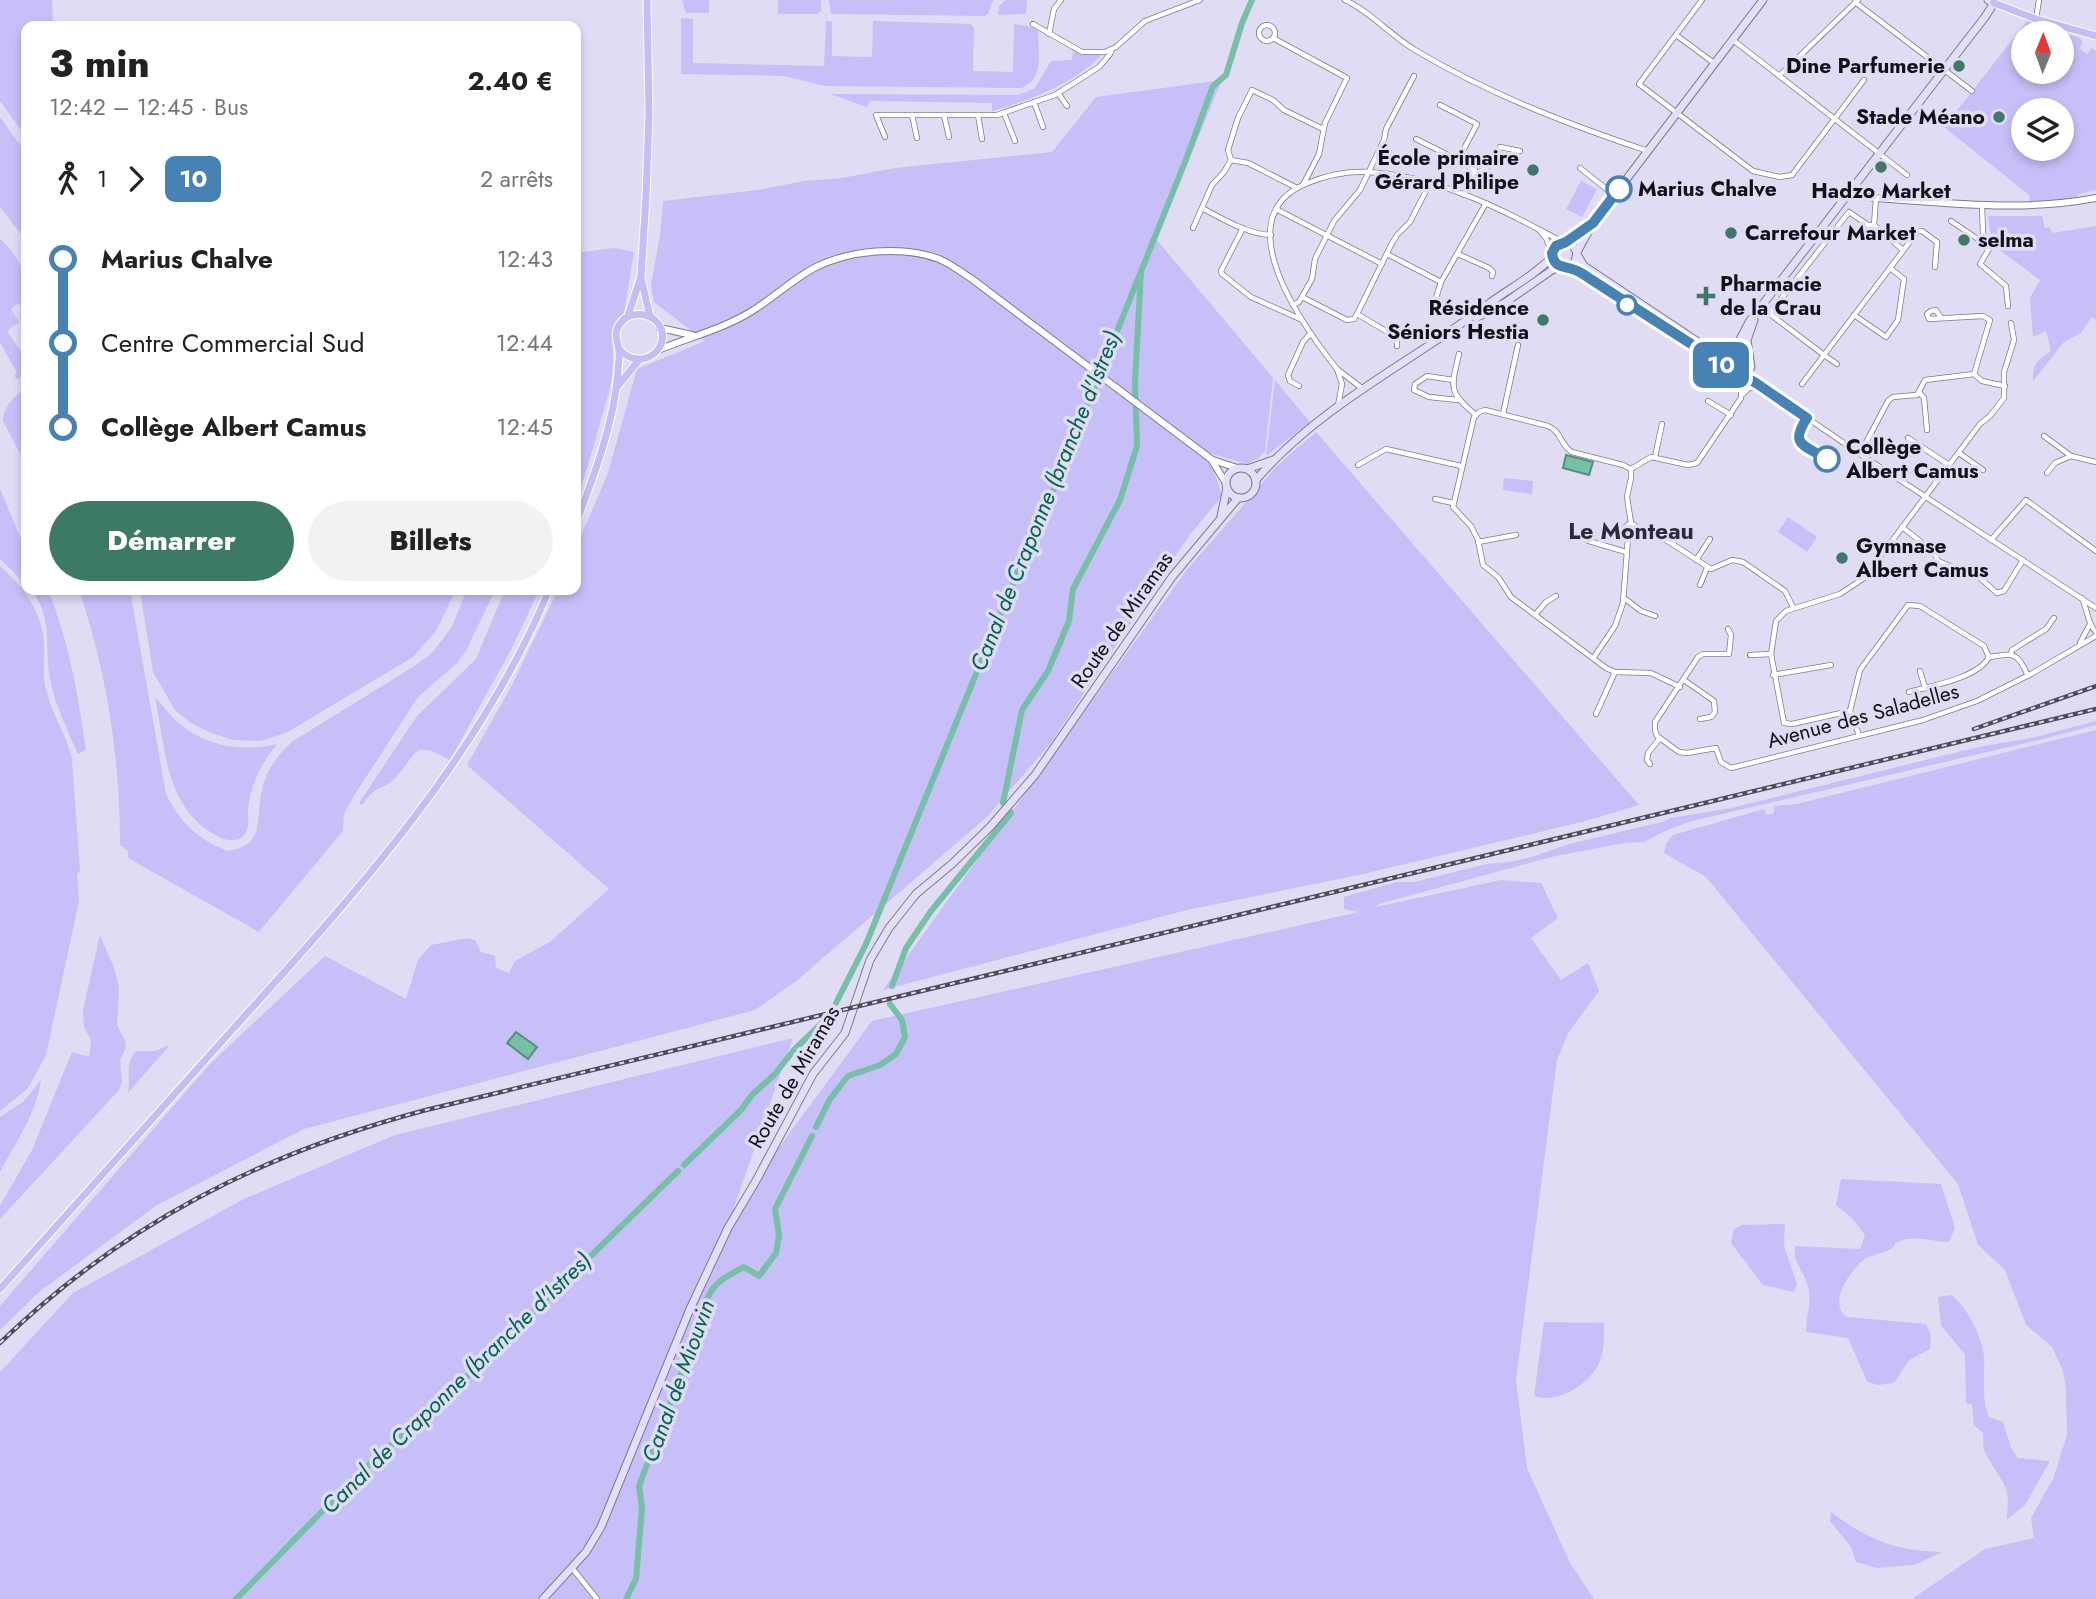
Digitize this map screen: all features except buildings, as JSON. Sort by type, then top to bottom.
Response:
[{"type":"main road","points":[[581,509],[598,461],[617,387],[618,327],[628,316],[641,276],[649,86],[647,0]]},
{"type":"main road","points":[[1465,323],[1506,302],[1552,270],[1575,262],[1593,223],[1763,0]]},
{"type":"main road","points":[[1723,368],[1723,361],[1744,329],[1944,70],[1992,1],[2036,19],[2096,36]]},
{"type":"main road","points":[[1256,480],[1274,459],[1316,423],[1465,323],[1552,255],[1556,246],[1593,223]]},
{"type":"main road","points":[[1565,242],[1573,246],[1584,266],[1704,346],[1716,352],[1743,350],[1749,355]]},
{"type":"main road","points":[[1552,255],[1555,263],[1592,280],[1716,360],[1733,377],[1743,377],[1751,367],[1747,340],[1756,316]]},
{"type":"main road","points":[[641,276],[650,317]]},
{"type":"main road","points":[[617,387],[639,360],[653,355],[661,343],[660,328],[650,317],[643,314],[628,316]]},
{"type":"main road","points":[[619,349],[624,355],[639,360]]},
{"type":"main road","points":[[1247,469],[1257,485],[1248,497],[1238,498],[1230,493],[1226,485],[1229,474],[1237,468],[1247,469],[1274,459]]},
{"type":"main road","name":"Route de Miramas","points":[[1221,517],[1226,485]]},
{"type":"main road","name":"Route de Miramas","points":[[542,1599],[586,1552],[601,1527],[690,1309],[728,1228],[813,1074],[845,1032],[870,960],[888,928],[916,894],[990,827],[1035,775],[1172,577],[1238,498]]},
{"type":"main road","points":[[0,1289],[311,942],[392,847],[447,773],[482,718],[517,656],[547,595]]},
{"type":"street","points":[[1049,34],[1054,9],[1061,0]]},
{"type":"street","points":[[885,137],[876,115],[997,115],[1058,93],[1099,67],[1112,49],[1144,21],[1200,0]]},
{"type":"street","points":[[1345,0],[1413,49],[1506,98],[1548,116],[1648,151]]},
{"type":"street","points":[[1702,0],[1639,84],[1753,171],[1788,177],[1792,175],[1864,80]]},
{"type":"street","points":[[2036,19],[2039,0]]},
{"type":"street","points":[[1779,76],[1857,1],[1972,91]]},
{"type":"street","points":[[1033,24],[1082,52],[1092,54],[1112,49]]},
{"type":"street","points":[[1676,34],[1715,63]]},
{"type":"street","points":[[1273,38],[1347,78],[1323,129],[1319,154],[1300,187]]},
{"type":"street","points":[[1733,40],[1907,175]]},
{"type":"street","points":[[1293,305],[1299,302],[1312,279],[1315,258],[1326,236],[1340,212],[1355,198],[1414,75]]},
{"type":"street","points":[[1193,228],[1212,185],[1231,160],[1228,150],[1238,118],[1252,90],[1273,100],[1284,110],[1323,129]]},
{"type":"street","points":[[1058,93],[1067,106]]},
{"type":"street","points":[[1034,103],[1043,127]]},
{"type":"street","points":[[1440,105],[1477,124],[1458,160]]},
{"type":"street","points":[[1004,113],[1015,141]]},
{"type":"street","points":[[912,115],[917,138]]},
{"type":"street","points":[[944,115],[949,137]]},
{"type":"street","points":[[978,115],[982,139]]},
{"type":"street","points":[[1416,139],[1458,160],[1476,173]]},
{"type":"street","points":[[1464,195],[1476,173],[1486,169],[1500,147],[1520,151]]},
{"type":"street","points":[[1231,160],[1248,163],[1300,187]]},
{"type":"street","points":[[1580,168],[1614,194]]},
{"type":"street","points":[[1363,390],[1337,369],[1310,334],[1277,271],[1270,235],[1276,209],[1282,200],[1300,187],[1335,174],[1368,172],[1430,183],[1464,195],[1565,242]]},
{"type":"street","points":[[1302,297],[1347,320],[1354,319],[1397,235],[1410,222],[1430,183]]},
{"type":"street","points":[[1851,191],[1861,196],[1876,198],[1982,205],[2035,206],[2096,198]]},
{"type":"street","points":[[1874,225],[1876,198]]},
{"type":"street","points":[[1436,298],[1441,282],[1486,203]]},
{"type":"street","points":[[1982,205],[1983,233],[1988,251],[1980,264],[2006,286],[2008,306]]},
{"type":"street","points":[[1202,208],[1259,235],[1270,235]]},
{"type":"street","points":[[1276,209],[1382,264]]},
{"type":"street","points":[[1770,313],[1849,212],[1868,225],[1874,225],[1903,250]]},
{"type":"street","points":[[1951,221],[1986,244]]},
{"type":"street","points":[[1243,228],[1221,271],[1222,274],[1251,297],[1301,320]]},
{"type":"street","points":[[1538,229],[1546,238],[1552,255]]},
{"type":"street","points":[[1802,384],[1917,231],[1922,231],[1937,243],[1935,267]]},
{"type":"street","points":[[658,350],[720,328],[742,317],[816,267],[859,254],[906,252],[940,259],[972,279],[1211,459],[1237,468]]},
{"type":"street","points":[[1387,254],[1441,282]]},
{"type":"street","points":[[1458,254],[1489,268],[1493,272],[1492,276]]},
{"type":"street","points":[[1854,315],[1886,337],[1898,320],[1904,279],[1890,268]]},
{"type":"street","points":[[1762,308],[1837,364]]},
{"type":"street","points":[[1357,314],[1391,334],[1397,340],[1397,346]]},
{"type":"street","points":[[1941,318],[1983,316],[1990,320],[1974,374]]},
{"type":"street","points":[[1850,711],[1792,724],[1784,723],[1770,654],[1776,621],[1793,607],[1824,601],[1851,588],[1864,578],[1924,496],[2004,398],[2004,372],[2014,340],[2011,323]]},
{"type":"street","points":[[660,328],[694,335]]},
{"type":"street","points":[[1299,386],[1290,381],[1288,375],[1303,342],[1310,334]]},
{"type":"street","points":[[1503,414],[1518,345]]},
{"type":"street","points":[[1459,354],[1452,380],[1458,400],[1476,415]]},
{"type":"street","points":[[1751,367],[1758,384]]},
{"type":"street","points":[[1337,369],[1342,384],[1338,407]]},
{"type":"street","points":[[1860,454],[1888,401],[1893,397],[1913,397],[1925,380],[1974,374],[1982,381],[2005,386]]},
{"type":"street","points":[[1452,380],[1427,376],[1413,387],[1416,393],[1429,397],[1458,400]]},
{"type":"street","points":[[1733,377],[1741,387]]},
{"type":"street","points":[[1741,398],[1743,377],[1758,384],[2096,608]]},
{"type":"street","points":[[1342,384],[1355,396]]},
{"type":"street","points":[[1631,469],[1655,457],[1688,465],[1697,463],[1741,398],[1749,388],[1758,384]]},
{"type":"street","points":[[1919,392],[1924,398],[1927,430]]},
{"type":"street","points":[[1708,401],[1731,415]]},
{"type":"street","points":[[1631,469],[1623,464],[1567,449],[1554,428],[1485,410],[1476,415],[1453,503],[1456,512],[1471,526],[1483,565],[1498,577],[1511,597],[1615,672],[1651,673],[1681,687]]},
{"type":"street","points":[[1655,457],[1662,424]]},
{"type":"street","points":[[2044,436],[2071,456],[2096,462]]},
{"type":"street","points":[[1908,438],[1949,465]]},
{"type":"street","points":[[1358,465],[1386,449],[1461,466]]},
{"type":"street","points":[[1959,453],[1983,470]]},
{"type":"street","points":[[2047,473],[2054,463],[2071,456]]},
{"type":"street","points":[[1211,459],[1226,485]]},
{"type":"street","points":[[1631,469],[1627,497],[1631,523]]},
{"type":"street","points":[[1435,499],[1453,503]]},
{"type":"street","points":[[1991,540],[2025,500],[2096,551]]},
{"type":"street","points":[[1628,538],[1634,537],[1638,532],[1637,526],[1631,523]]},
{"type":"street","points":[[1628,538],[1624,529],[1631,523]]},
{"type":"street","points":[[1902,527],[1934,552],[1938,561],[1980,578],[1997,593],[2004,591],[2023,560]]},
{"type":"street","points":[[1638,532],[1663,538],[1707,568],[1714,569],[1732,560],[1742,562],[1785,591],[1793,607]]},
{"type":"street","points":[[1478,542],[1516,535]]},
{"type":"street","points":[[1594,657],[1615,626],[1624,598],[1628,538]]},
{"type":"street","points":[[1696,560],[1710,539]]},
{"type":"street","points":[[1588,541],[1626,552]]},
{"type":"street","points":[[1700,585],[1707,568]]},
{"type":"street","points":[[1535,615],[1546,601],[1556,596]]},
{"type":"street","points":[[1624,598],[1641,611],[1654,616]]},
{"type":"street","points":[[2081,598],[2096,634]]},
{"type":"street","points":[[1859,735],[1850,711],[1860,670],[1908,605],[1920,606],[1984,646],[1989,657]]},
{"type":"street","name":"Avenue des Saladelles","points":[[2077,646],[2096,613]]},
{"type":"street","points":[[2011,654],[2011,650],[2046,629],[2054,618]]},
{"type":"street","points":[[1650,764],[1647,760],[1648,753],[1660,738],[1655,733],[1656,722],[1700,655],[1729,654],[1731,635],[1728,629]]},
{"type":"street","name":"Avenue des Saladelles","points":[[1660,738],[1683,753],[1716,748],[1721,762],[1734,768],[1923,720],[1977,701],[2028,676],[2096,634]]},
{"type":"street","points":[[1750,655],[1770,654]]},
{"type":"street","points":[[1989,657],[2011,654],[2018,657],[2028,676]]},
{"type":"street","points":[[1909,692],[1978,669],[1989,657]]},
{"type":"street","points":[[1773,675],[1831,666]]},
{"type":"street","points":[[1920,671],[1925,688]]},
{"type":"street","points":[[1597,714],[1615,672]]},
{"type":"street","points":[[1684,680],[1714,701],[1715,712],[1711,717],[1700,719]]},
{"type":"street","points":[[572,1568],[597,1599]]},
{"type":"shaded area","points":[[0,0],[52,0],[53,21],[21,21],[21,130],[0,101]]},
{"type":"shaded area","points":[[682,0],[709,0],[709,13],[686,13]]},
{"type":"shaded area","points":[[778,0],[821,0],[821,11],[817,14],[778,14]]},
{"type":"shaded area","points":[[829,0],[993,0],[985,16],[831,14]]},
{"type":"shaded area","points":[[1006,0],[1027,0],[1026,14],[998,15],[999,6]]},
{"type":"shaded area","points":[[681,18],[693,19],[693,63],[824,66],[826,21],[832,22],[832,56],[872,57],[873,21],[971,24],[974,28],[973,71],[1013,72],[1014,24],[1033,27],[1038,31],[1037,72],[1029,84],[1021,88],[825,86],[784,76],[681,74]]},
{"type":"shaded area","points":[[2074,36],[2080,38],[2083,43],[2079,48],[2087,54],[2092,48],[2096,51],[2096,190],[2079,194],[2075,199],[2030,203],[2029,195],[1944,127],[2011,41],[2011,84],[2074,84]]},
{"type":"shaded area","points":[[1073,50],[1087,55],[1104,53],[1066,82],[1022,102],[992,111],[992,103],[870,101],[867,107],[830,94],[1019,95],[1035,88],[1051,61],[1072,60]]},
{"type":"shaded area","points":[[1222,80],[1156,239],[1273,378],[1265,451],[1259,458],[1247,464],[1206,452],[1203,456],[1214,470],[1222,496],[1189,536],[1050,744],[987,817],[795,982],[755,1010],[304,1129],[157,1205],[39,1292],[0,1330],[0,1306],[209,1065],[325,956],[406,999],[418,960],[431,945],[468,938],[475,940],[481,952],[495,956],[496,968],[509,973],[515,961],[550,942],[609,889],[467,765],[510,689],[556,595],[581,595],[581,536],[608,473],[637,369],[705,341],[654,302],[651,285],[663,201],[758,190],[895,168],[1052,152],[1096,97]]},
{"type":"shaded area","points":[[0,117],[21,146],[21,234],[0,207]]},
{"type":"shaded area","points":[[1581,181],[1597,189],[1582,217],[1566,209]]},
{"type":"shaded area","points":[[1988,216],[2042,216],[2045,228],[2050,227],[2052,233],[2096,226],[2096,320],[2092,317],[2081,333],[2063,343],[2033,381],[2037,363],[2051,351],[2046,331],[2033,337],[2030,298],[2040,280],[1994,246]]},
{"type":"shaded area","points":[[0,239],[21,268],[21,306],[18,303],[11,309],[19,322],[7,331],[21,352],[21,378],[15,378],[16,371],[0,342]]},
{"type":"shaded area","points":[[614,248],[634,252],[624,313],[618,318],[613,330],[613,370],[609,390],[581,485],[581,252]]},
{"type":"shaded area","points":[[1275,380],[1310,422],[1266,456]]},
{"type":"shaded area","points":[[21,391],[21,455],[3,421],[14,397]]},
{"type":"shaded area","points":[[1316,432],[1639,805],[1582,822],[1359,875],[1187,910],[883,990],[1186,571],[1273,470]]},
{"type":"shaded area","points":[[1566,455],[1593,462],[1589,475],[1563,468]]},
{"type":"shaded area","points":[[1504,478],[1533,481],[1532,494],[1503,490]]},
{"type":"shaded area","points":[[0,488],[21,538],[21,579],[0,559]]},
{"type":"shaded area","points":[[1788,517],[1817,537],[1807,552],[1778,532]]},
{"type":"shaded area","points":[[0,566],[21,588],[21,595],[28,597],[41,624],[45,686],[72,759],[80,870],[77,875],[79,901],[46,1055],[28,1088],[0,1111]]},
{"type":"shaded area","points":[[34,595],[50,595],[62,629],[86,750],[78,754],[53,692],[46,624]]},
{"type":"shaded area","points":[[81,595],[131,595],[166,794],[191,829],[217,847],[228,851],[241,848],[254,836],[265,779],[275,761],[293,741],[433,652],[451,628],[465,595],[493,595],[467,649],[457,663],[418,697],[355,794],[344,814],[343,831],[259,932],[128,858],[128,851],[120,845],[118,780],[110,716]]},
{"type":"shaded area","points":[[141,595],[454,595],[436,631],[413,657],[286,733],[260,741],[233,740],[191,723],[175,710],[153,672]]},
{"type":"shaded area","points":[[503,595],[537,595],[513,646],[450,760],[437,753],[420,750],[392,781],[373,792],[362,805],[359,803],[417,716],[476,659]]},
{"type":"shaded area","points":[[155,697],[178,723],[204,739],[228,746],[252,748],[277,744],[255,782],[249,799],[248,828],[240,838],[224,839],[203,826],[178,796],[166,758]]},
{"type":"shaded area","points":[[2096,721],[2096,725],[2043,739],[1688,822],[1644,842],[1624,843],[1551,857],[1376,907],[1501,880],[1541,883],[1558,918],[1531,938],[1561,980],[1588,963],[1599,991],[1568,1033],[1557,1060],[1516,1380],[1527,1468],[1570,1563],[1594,1599],[0,1599],[0,1372],[73,1293],[244,1199],[395,1135],[793,1038],[733,1210],[872,1021],[1359,912],[1344,909],[1344,897],[1396,882],[1414,882],[1486,864],[1532,857],[1569,844],[1670,818],[1732,808],[1978,747],[2032,738]]},
{"type":"shaded area","points":[[2096,730],[2096,1599],[1912,1599],[1985,1549],[2034,1538],[2031,1518],[2053,1479],[2067,1435],[2063,1371],[2052,1347],[2026,1325],[2005,1270],[1978,1245],[1958,1184],[1706,877],[1664,853],[1666,844],[1673,835],[1764,809],[1766,815],[1774,813],[1774,806],[1797,804]]},
{"type":"shaded area","points":[[100,935],[119,987],[117,1025],[126,1047],[120,1060],[122,1081],[119,1090],[0,1219],[0,1206],[32,1150],[72,1052],[89,1057],[91,1040],[84,1027],[83,1010]]},
{"type":"shaded area","points":[[516,1032],[537,1047],[528,1059],[507,1043]]},
{"type":"shaded area","points":[[167,1046],[128,1093],[129,1066],[136,1051],[155,1051]]},
{"type":"shaded area","points":[[41,1080],[30,1116],[0,1172],[0,1117],[24,1101]]},
{"type":"shaded area","points":[[1841,1179],[1941,1184],[1955,1228],[1949,1242],[1906,1239],[1865,1259],[1851,1273],[1842,1288],[1839,1304],[1846,1317],[1926,1324],[1931,1335],[1930,1349],[1909,1360],[1894,1383],[1877,1385],[1867,1381],[1848,1338],[1806,1332],[1809,1291],[1796,1258],[1795,1246],[1860,1249],[1865,1235],[1852,1218],[1836,1205]]},
{"type":"shaded area","points":[[1785,1224],[1784,1246],[1797,1284],[1794,1292],[1763,1285],[1731,1243],[1734,1229],[1742,1225]]},
{"type":"shaded area","points":[[1951,1295],[1968,1314],[1981,1341],[1985,1403],[1989,1417],[2003,1422],[2011,1448],[2018,1458],[2050,1461],[2025,1505],[2006,1520],[2008,1498],[2004,1484],[1985,1452],[1983,1433],[1974,1425],[1972,1405],[1966,1403],[1965,1355],[1941,1325],[1938,1297]]},
{"type":"shaded area","points":[[1544,1322],[1604,1323],[1603,1351],[1597,1367],[1578,1387],[1551,1398],[1534,1396]]},
{"type":"shaded area","points":[[1831,1512],[1857,1530],[1883,1542],[1910,1549],[1942,1552],[1914,1565],[1877,1568],[1856,1562],[1851,1547],[1830,1521]]},
{"type":"waterway","name":"Canal de Craponne (branche d'Istres)","points":[[836,1003],[866,944],[1044,513],[1213,86],[1226,75],[1252,0]]},
{"type":"waterway","name":"Canal de Miouvin","points":[[1003,803],[1022,710],[1048,671],[1069,621],[1073,589],[1120,500],[1137,446],[1135,381],[1141,272]]},
{"type":"waterway","name":"Canal de Miouvin","points":[[892,986],[906,948],[931,911],[1010,811]]},
{"type":"waterway","name":"Canal de Miouvin","points":[[816,1127],[830,1099],[848,1076],[880,1065],[896,1054],[905,1037],[902,1020],[890,1004]]},
{"type":"waterway","name":"Canal de Craponne (branche d'Istres)","points":[[684,1165],[741,1110],[752,1095],[825,1020]]},
{"type":"waterway","name":"Canal de Miouvin","points":[[626,1599],[636,1579],[642,1508],[639,1486],[706,1301],[718,1283],[744,1267],[759,1276],[776,1253],[779,1235],[775,1209],[812,1136]]},
{"type":"waterway","name":"Canal de Craponne (branche d'Istres)","points":[[236,1599],[358,1475],[456,1387],[678,1171]]},
{"type":"railway","points":[[1974,729],[2096,686]]},
{"type":"railway","points":[[0,1343],[47,1300],[146,1228],[251,1171],[365,1128],[426,1110],[2096,709]]},
{"type":"bus line","name":"10","points":[[1619,189],[1593,223],[1553,249],[1555,263],[1579,272],[1716,360],[1731,377],[1743,376],[1756,383],[1807,418],[1797,437],[1801,443],[1827,459]]},
{"type":"place","name":"Dine Parfumerie","points":[[1959,66]]},
{"type":"place","name":"Stade Méano","points":[[1999,117]]},
{"type":"place","name":"Hadzo Market","points":[[1881,167]]},
{"type":"place","name":"École primaire Gérard Philipe","points":[[1533,170]]},
{"type":"place","name":"Marius Chalve","points":[[1619,189]]},
{"type":"place","name":"Carrefour Market","points":[[1731,233]]},
{"type":"place","name":"selma","points":[[1964,240]]},
{"type":"place","name":"Pharmacie de la Crau","points":[[1706,296]]},
{"type":"place","name":"Résidence Séniors Hestia","points":[[1543,320]]},
{"type":"place","name":"Collège Albert Camus","points":[[1827,459]]},
{"type":"place","name":"Gymnase Albert Camus","points":[[1842,558]]},
{"type":"district","name":"Le Monteau","points":[[1631,531]]}]
